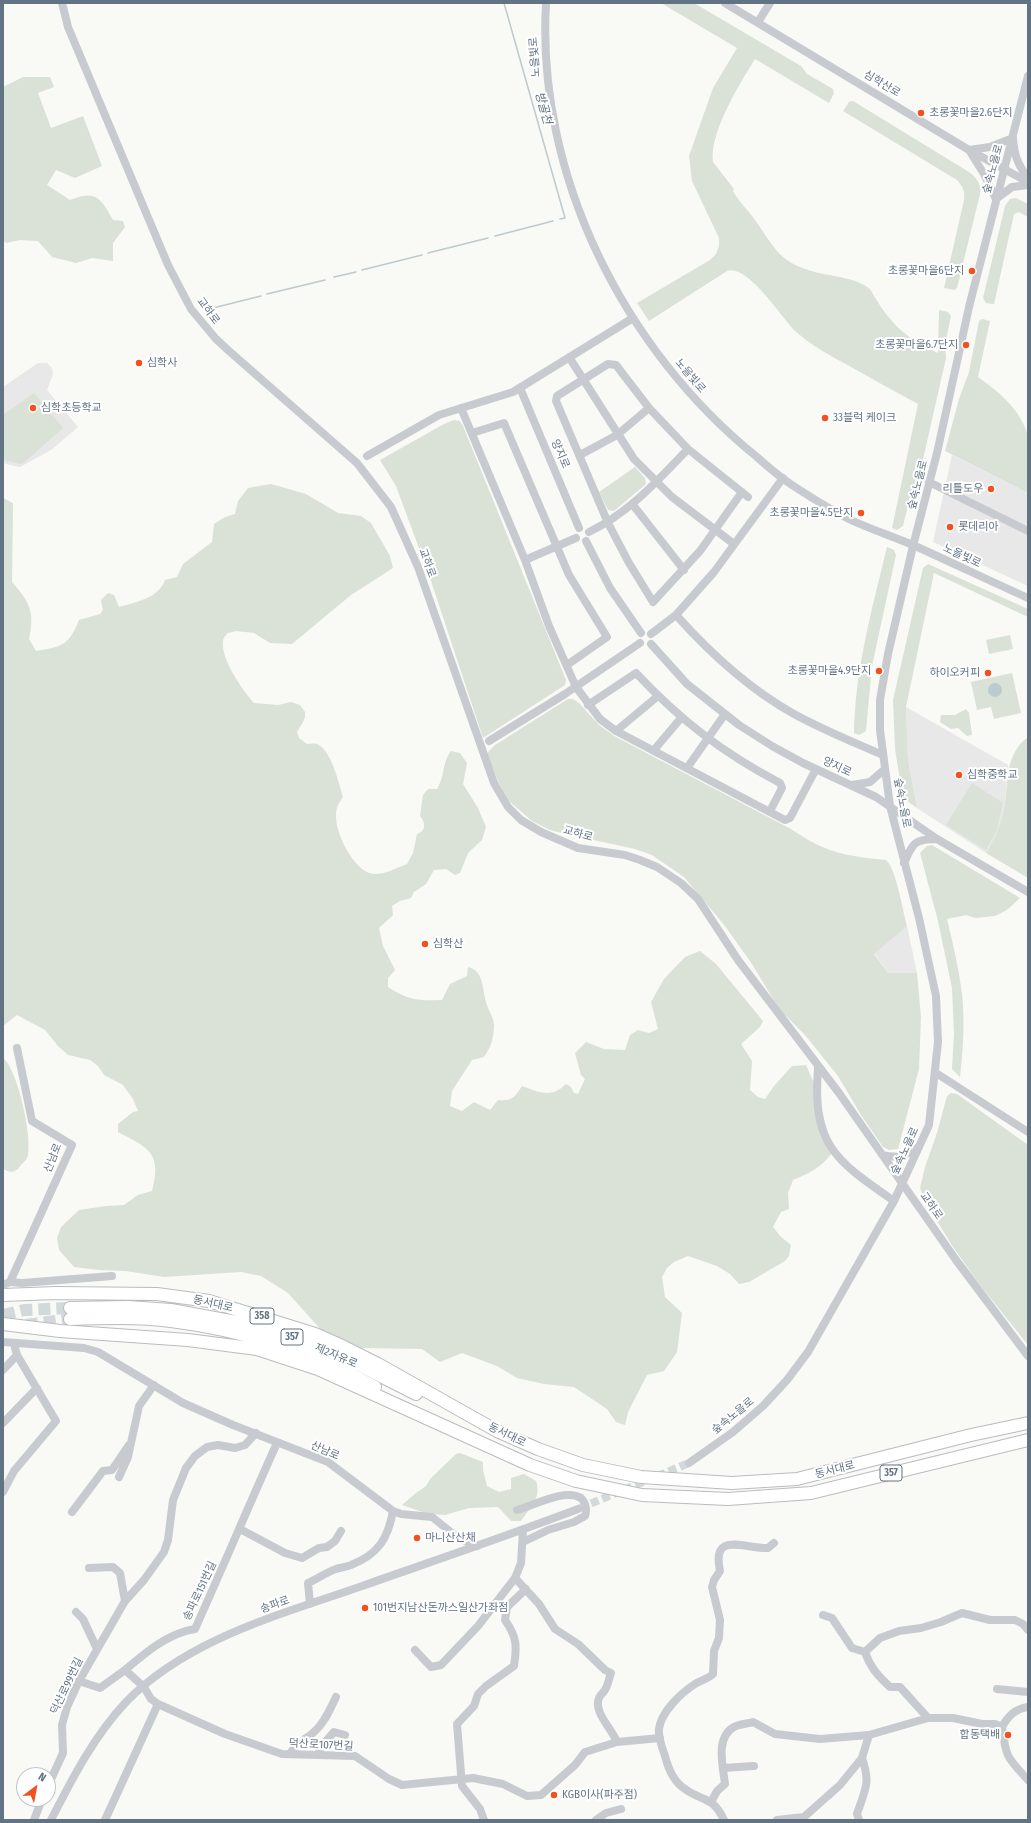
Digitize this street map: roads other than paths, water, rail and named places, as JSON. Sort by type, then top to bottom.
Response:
[{"type":"highway","name":"동서대로","points":[[3,1295],[56,1293],[157,1294],[209,1301],[287,1324],[342,1346],[378,1364],[497,1431],[538,1449],[583,1465],[641,1477],[696,1482],[746,1482],[797,1479],[971,1435],[1024,1424]]},
{"type":"highway","name":"제2자유로","points":[[488,1445],[349,1372],[267,1340],[171,1321],[70,1313],[128,1307],[172,1310],[236,1322],[293,1338],[353,1362],[497,1431]]},
{"type":"highway","name":"동서대로","points":[[3,1324],[188,1340],[257,1349],[318,1369],[530,1465],[576,1481],[642,1495],[728,1499],[811,1492],[1028,1440]]},
{"type":"street","name":"교하로","points":[[62,3],[68,27],[146,213],[168,265],[191,309],[200,321],[229,351],[357,463],[391,507],[418,567],[494,783],[508,807],[521,820],[564,844],[578,848],[625,855],[657,867],[681,883],[698,899],[738,960],[818,1068],[839,1093],[956,1260],[1028,1356]]},
{"type":"street","name":"노을빛로","points":[[546,3],[545,50],[548,78],[554,121],[568,178],[596,250],[633,318],[661,359],[699,404],[733,438],[783,478],[823,505],[853,520],[1028,598]]},
{"type":"street","name":"심학산로","points":[[725,3],[969,150],[1004,168],[1028,184]]},
{"type":"street","points":[[758,22],[770,3]]},
{"type":"street","name":"숲속노을로","points":[[689,1463],[733,1432],[763,1406],[787,1380],[808,1352],[894,1201],[929,1125],[936,1073],[938,1042],[936,996],[919,918],[890,806],[882,755],[880,730],[881,694],[913,546],[969,306],[1028,76]]},
{"type":"street","points":[[1028,178],[1014,154],[1013,138],[990,147],[969,150],[984,174],[996,199],[1012,187],[1028,184]]},
{"type":"street","points":[[367,456],[439,415],[520,388],[633,318]]},
{"type":"street","points":[[569,357],[617,435],[634,459],[656,482],[734,544]]},
{"type":"street","points":[[608,364],[616,365],[649,408],[688,449],[745,494],[684,570],[653,602],[629,563],[608,523],[556,401],[557,396],[583,379],[608,364]]},
{"type":"street","name":"양지로","points":[[520,388],[580,528]]},
{"type":"street","points":[[461,408],[525,560],[539,600],[576,687],[600,719],[616,731],[785,820],[790,818],[816,769]]},
{"type":"street","points":[[580,455],[617,435],[649,408]]},
{"type":"street","points":[[472,433],[504,423],[569,575],[607,637],[567,665]]},
{"type":"street","points":[[589,532],[608,523],[633,505],[688,449]]},
{"type":"street","points":[[651,634],[676,615],[714,572],[783,478]]},
{"type":"street","points":[[929,482],[1028,531]]},
{"type":"street","points":[[633,505],[684,570]]},
{"type":"street","points":[[576,538],[576,531],[580,528],[586,528],[589,532]]},
{"type":"street","points":[[586,541],[589,536],[589,532]]},
{"type":"street","points":[[525,560],[576,538]]},
{"type":"street","points":[[576,538],[580,541],[586,541]]},
{"type":"street","points":[[586,541],[610,588],[641,633]]},
{"type":"street","points":[[676,615],[704,645],[723,662],[772,700],[813,724],[882,755]]},
{"type":"street","points":[[641,633],[648,632],[651,634]]},
{"type":"street","points":[[640,643],[639,638],[641,633]]},
{"type":"street","points":[[640,643],[646,646],[650,644],[653,641],[651,634]]},
{"type":"street","points":[[489,741],[576,687],[640,643]]},
{"type":"street","name":"양지로","points":[[650,644],[688,684],[725,714],[772,746],[890,806],[937,839],[1028,892]]},
{"type":"street","points":[[588,705],[636,673],[681,718],[708,739],[741,761],[780,783],[782,788],[770,812]]},
{"type":"street","points":[[616,731],[658,696]]},
{"type":"street","points":[[687,768],[725,714]]},
{"type":"street","points":[[654,750],[681,718]]},
{"type":"street","points":[[851,785],[870,782],[884,769]]},
{"type":"street","points":[[904,863],[913,844],[924,839],[937,839]]},
{"type":"street","name":"산남로","points":[[6,1283],[72,1145],[32,1121],[17,1048]]},
{"type":"street","points":[[818,1068],[817,1086],[823,1133],[833,1152],[853,1172],[894,1201]]},
{"type":"street","points":[[936,1073],[1028,1132]]},
{"type":"street","points":[[883,1156],[892,1158],[903,1157],[919,1147]]},
{"type":"street","points":[[6,1283],[112,1276]]},
{"type":"street","name":"산남로","points":[[3,1343],[84,1348],[98,1352],[183,1403],[277,1443],[328,1462],[393,1511],[401,1514],[432,1518],[457,1537],[477,1546]]},
{"type":"street","points":[[3,1492],[14,1471],[56,1421],[17,1355],[14,1344]]},
{"type":"street","points":[[3,1370],[17,1355]]},
{"type":"street","points":[[119,1477],[128,1457],[140,1406],[154,1386]]},
{"type":"street","points":[[3,1423],[37,1388]]},
{"type":"street","name":"덕산로99번길","points":[[56,1768],[63,1753],[62,1726],[67,1707],[79,1680],[125,1601],[144,1580],[164,1552],[168,1540],[173,1500],[186,1468],[195,1456],[207,1447],[218,1445],[235,1448],[245,1444],[256,1433]]},
{"type":"street","points":[[72,1512],[103,1471],[112,1470],[133,1439]]},
{"type":"street","name":"송파로151번길","points":[[125,1670],[144,1654],[180,1631],[195,1629],[277,1443]]},
{"type":"street","points":[[517,1510],[559,1495],[569,1494],[581,1498],[586,1505],[585,1516],[574,1522],[548,1530],[523,1542]]},
{"type":"street","name":"송파로","points":[[52,1818],[79,1766],[102,1732],[126,1702],[176,1662],[210,1643],[273,1617],[523,1530],[578,1508]]},
{"type":"street","points":[[310,1604],[308,1583],[336,1569],[351,1565],[370,1554],[384,1542],[389,1530],[393,1511]]},
{"type":"street","points":[[240,1529],[285,1553],[302,1558],[319,1548],[327,1547],[335,1541],[341,1531]]},
{"type":"street","points":[[415,1650],[431,1667],[441,1665],[478,1626],[514,1578],[521,1563],[523,1530]]},
{"type":"street","points":[[724,1820],[719,1808],[711,1802],[677,1784],[667,1764],[659,1728],[663,1717],[677,1699],[695,1684],[713,1674],[714,1651],[720,1638],[720,1620],[712,1587],[714,1580],[720,1571],[718,1552],[722,1546],[732,1544],[768,1548],[774,1543]]},
{"type":"street","points":[[89,1568],[113,1567],[120,1574],[125,1601]]},
{"type":"street","points":[[514,1578],[539,1604],[555,1629],[578,1644],[605,1670],[611,1673],[606,1689],[599,1698],[598,1709],[603,1719],[613,1732],[617,1742]]},
{"type":"street","points":[[484,1820],[480,1809],[462,1786],[457,1724],[474,1706],[478,1694],[486,1686],[514,1666],[517,1647],[514,1632],[505,1620],[507,1607],[526,1589]]},
{"type":"street","points":[[76,1612],[83,1619],[97,1649]]},
{"type":"street","points":[[865,1652],[880,1638],[899,1631],[921,1628],[962,1613],[990,1620],[1015,1620],[1023,1624],[1028,1630]]},
{"type":"street","points":[[823,1615],[832,1618],[852,1648],[865,1652]]},
{"type":"street","points":[[865,1652],[869,1663],[877,1675],[890,1687],[900,1687],[928,1718]]},
{"type":"street","points":[[79,1680],[100,1688],[125,1670],[144,1687]]},
{"type":"street","name":"덕산로107번길","points":[[144,1687],[151,1699],[158,1704],[225,1734],[282,1754],[355,1756],[389,1779],[402,1785],[473,1778],[503,1784],[527,1796],[541,1795],[575,1765],[584,1752],[617,1742],[660,1738]]},
{"type":"street","points":[[997,1689],[1028,1692]]},
{"type":"street","points":[[290,1754],[302,1739],[313,1733],[323,1724],[336,1697]]},
{"type":"street","points":[[105,1820],[158,1704]]},
{"type":"street","points":[[1028,1707],[1020,1708],[1008,1717],[1002,1727],[1005,1753],[1008,1759],[1028,1780]]},
{"type":"street","points":[[711,1802],[724,1784],[722,1748],[726,1734],[734,1727],[753,1722],[775,1734],[820,1739],[869,1735],[928,1718],[953,1718],[982,1724],[994,1724],[1002,1727]]},
{"type":"street","points":[[319,1754],[320,1748],[334,1732],[345,1735]]},
{"type":"street","points":[[776,1820],[805,1818],[840,1785],[862,1758],[869,1735]]},
{"type":"street","points":[[859,1820],[857,1814],[866,1788],[867,1774],[862,1758]]},
{"type":"street","points":[[724,1768],[754,1766]]},
{"type":"street","points":[[34,1820],[39,1809],[52,1818]]},
{"type":"street","points":[[596,1820],[606,1813],[621,1809]]},
{"type":"waterway","name":"방골천","points":[[504,3],[565,218],[560,219]]},
{"type":"waterway","points":[[495,236],[553,221]]},
{"type":"waterway","points":[[428,253],[488,238]]},
{"type":"waterway","points":[[362,270],[422,255]]},
{"type":"waterway","points":[[334,277],[356,272]]},
{"type":"waterway","points":[[267,294],[325,280]]},
{"type":"waterway","points":[[213,308],[261,296]]},
{"type":"tunnel","points":[[3,1315],[24,1310],[70,1308]]},
{"type":"tunnel","points":[[26,1325],[70,1319]]},
{"type":"tunnel","points":[[580,1508],[689,1463]]},
{"type":"place","name":"초롱꽃마을2.6단지","points":[[921,113]]},
{"type":"place","name":"초롱꽃마을6단지","points":[[972,271]]},
{"type":"place","name":"초롱꽃마을6.7단지","points":[[966,345]]},
{"type":"place","name":"심학사","points":[[139,363]]},
{"type":"place","name":"심학초등학교","points":[[33,408]]},
{"type":"place","name":"33블럭 케이크","points":[[825,418]]},
{"type":"place","name":"리틀도우","points":[[991,489]]},
{"type":"place","name":"초롱꽃마을4.5단지","points":[[861,513]]},
{"type":"place","name":"롯데리아","points":[[950,527]]},
{"type":"place","name":"초롱꽃마을4.9단지","points":[[879,671]]},
{"type":"place","name":"하이오커피","points":[[988,673]]},
{"type":"place","name":"심학중학교","points":[[959,775]]},
{"type":"place","name":"심학산","points":[[425,944]]},
{"type":"place","name":"마니산산채","points":[[417,1538]]},
{"type":"place","name":"101번지남산돈까스일산가좌점","points":[[365,1608]]},
{"type":"place","name":"합동택배","points":[[1008,1735]]},
{"type":"place","name":"KGB이사(파주점)","points":[[554,1795]]}]
